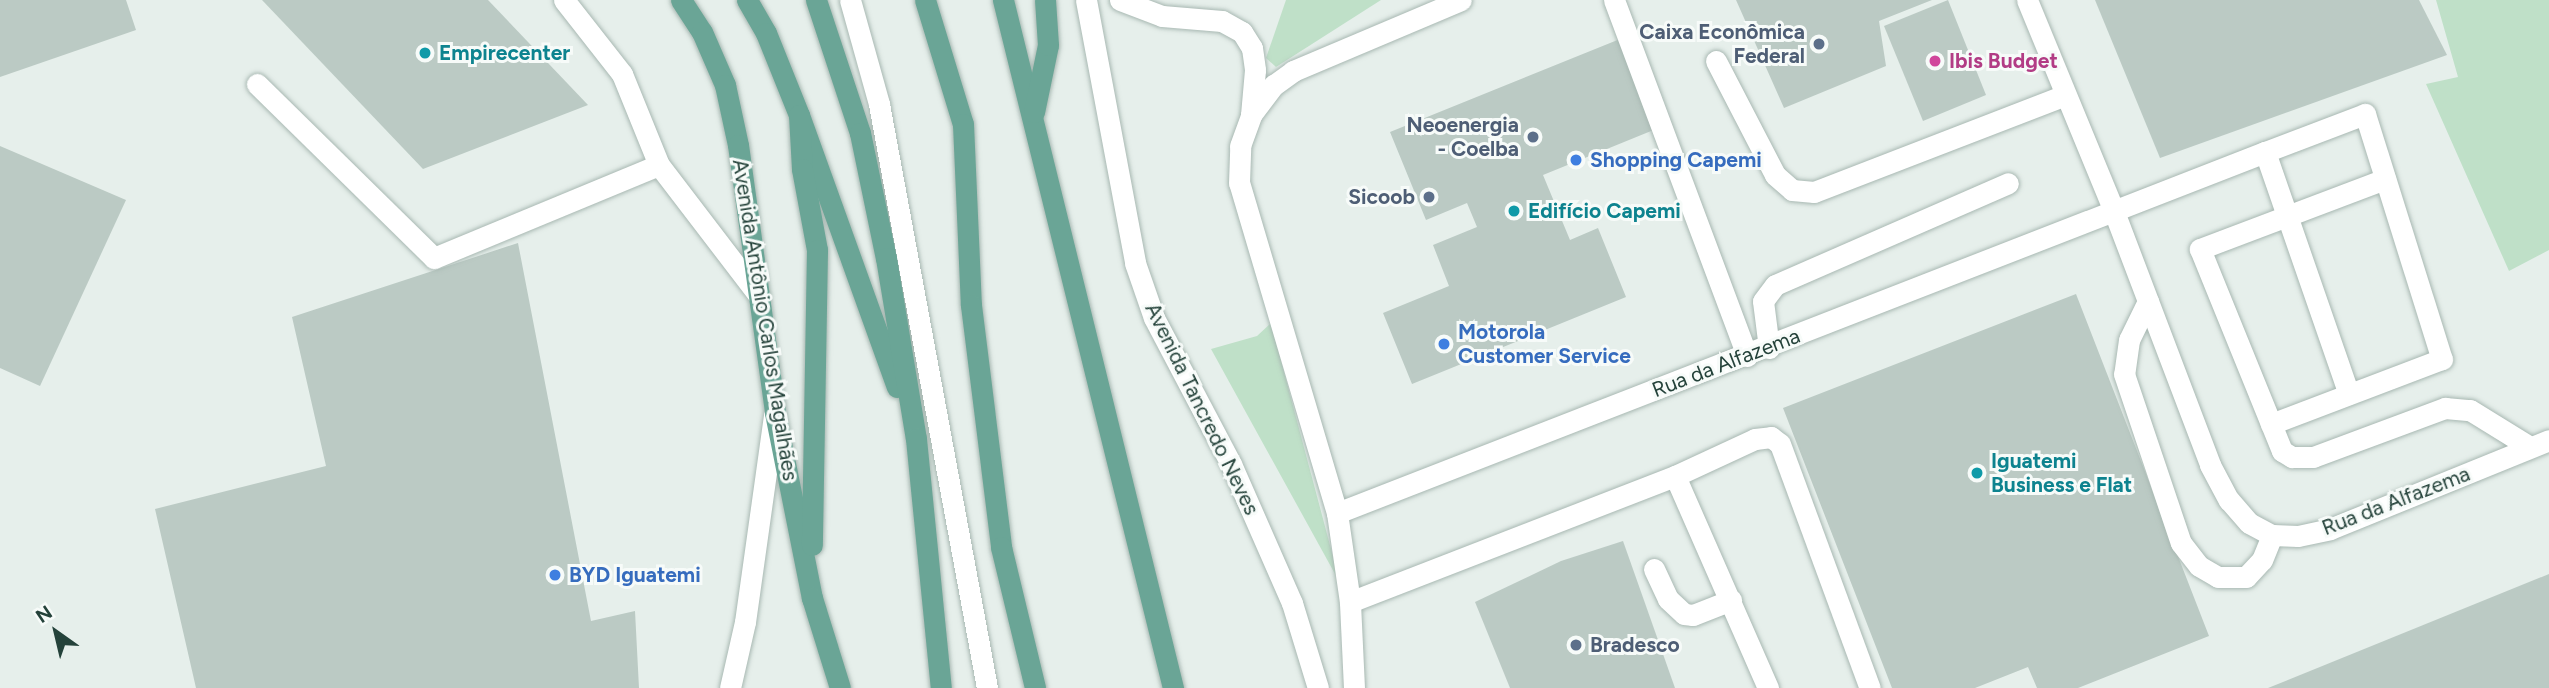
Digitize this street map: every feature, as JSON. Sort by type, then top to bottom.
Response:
[{"type":"main road","name":"Avenida Antônio Carlos Magalhães","points":[[681,0],[702,32],[725,85],[761,297],[775,413],[813,598],[840,688]]},
{"type":"main road","points":[[747,0],[766,33],[799,115],[916,439]]},
{"type":"main road","points":[[816,0],[860,133],[916,439],[941,688]]},
{"type":"main road","points":[[925,0],[962,124],[971,305],[1001,547],[1035,688]]},
{"type":"main road","points":[[1003,0],[1173,688]]},
{"type":"main road","points":[[1033,118],[1048,45],[1045,0]]},
{"type":"main road","points":[[799,115],[802,169],[817,250],[811,383],[813,598]]},
{"type":"street","points":[[850,0],[879,104],[987,688]]},
{"type":"street","name":"Avenida Tancredo Neves","points":[[1086,0],[1135,263],[1154,318],[1231,464],[1292,603],[1318,688]]},
{"type":"street","points":[[1120,0],[1162,16],[1222,21],[1242,32],[1252,48],[1255,70],[1251,115],[1240,146],[1239,183],[1336,513],[1350,602],[1354,688]]},
{"type":"street","points":[[1251,115],[1274,85],[1293,71],[1461,0]]},
{"type":"street","points":[[1614,0],[1747,356]]},
{"type":"street","points":[[2027,0],[2113,209],[2148,301],[2210,465],[2229,500],[2249,523],[2272,534],[2262,560],[2246,576],[2218,577],[2199,566],[2181,543],[2124,374],[2130,340],[2148,301]]},
{"type":"street","points":[[571,2],[622,74],[659,165],[761,297]]},
{"type":"street","points":[[1716,61],[1775,174],[1792,190],[1814,192],[2065,95]]},
{"type":"street","points":[[257,84],[434,258],[659,165]]},
{"type":"street","name":"Rua da Alfazema","points":[[1336,513],[1769,348],[2113,209],[2365,114],[2385,179]]},
{"type":"street","points":[[2265,152],[2289,213],[2349,394]]},
{"type":"street","points":[[2271,424],[2442,359],[2385,179],[2289,213],[2200,249],[2271,424],[2282,450],[2292,457],[2313,457],[2445,408],[2470,410],[2539,444]]},
{"type":"street","points":[[1769,348],[1763,301],[1775,285],[2008,183]]},
{"type":"street","points":[[730,688],[745,622],[775,413]]},
{"type":"street","points":[[1350,602],[1675,476],[1755,439],[1771,437],[1780,444],[1870,688]]},
{"type":"street","name":"Rua da Alfazema","points":[[2272,534],[2298,536],[2330,530],[2539,444]]},
{"type":"street","points":[[1675,476],[1768,688]]},
{"type":"street","points":[[1654,569],[1668,599],[1684,614],[1693,615],[1731,600]]},
{"type":"green space","points":[[1286,0],[1381,0],[1276,67],[1266,58]]},
{"type":"green space","points":[[2436,0],[2549,0],[2549,250],[2509,271],[2426,84],[2458,77]]},
{"type":"green space","points":[[1271,323],[1340,583],[1211,349],[1257,336]]},
{"type":"building","points":[[0,0],[126,0],[136,30],[0,77]]},
{"type":"building","name":"Empirecenter","points":[[262,0],[488,0],[588,105],[423,169]]},
{"type":"building","name":"Caixa Econômica Federal","points":[[1736,0],[1932,0],[1879,21],[1886,66],[1784,108]]},
{"type":"building","name":"Ibis Budget","points":[[1948,0],[1986,95],[1923,121],[1884,26]]},
{"type":"building","points":[[2095,0],[2419,0],[2447,55],[2160,158]]},
{"type":"building","name":"Edifício Capemi","points":[[1620,39],[1656,129],[1543,175],[1570,240],[1598,228],[1626,297],[1412,384],[1383,313],[1449,286],[1433,245],[1477,227],[1467,203],[1426,220],[1390,132]]},
{"type":"building","points":[[0,146],[126,200],[40,386],[0,368]]},
{"type":"building","points":[[518,243],[591,621],[635,611],[639,688],[196,688],[155,509],[326,466],[292,317]]},
{"type":"building","name":"Iguatemi Business e Flat","points":[[2076,294],[2209,636],[2078,688],[2037,688],[2028,667],[1975,688],[1892,688],[1783,408]]},
{"type":"building","name":"Bradesco","points":[[1623,541],[1675,688],[1510,688],[1475,602],[1561,561]]},
{"type":"building","points":[[2549,574],[2549,688],[2268,688]]},
{"type":"place","name":"Caixa Econômica Federal","points":[[1819,44]]},
{"type":"place","name":"Empirecenter","points":[[425,53]]},
{"type":"place","name":"Ibis Budget","points":[[1935,61]]},
{"type":"place","name":"Neoenergia - Coelba","points":[[1533,137]]},
{"type":"place","name":"Shopping Capemi","points":[[1576,160]]},
{"type":"place","name":"Sicoob","points":[[1429,197]]},
{"type":"place","name":"Edifício Capemi","points":[[1514,211]]},
{"type":"place","name":"Motorola Customer Service","points":[[1444,344]]},
{"type":"place","name":"Iguatemi Business e Flat","points":[[1977,473]]},
{"type":"place","name":"BYD Iguatemi","points":[[555,575]]},
{"type":"place","name":"Bradesco","points":[[1576,645]]}]
